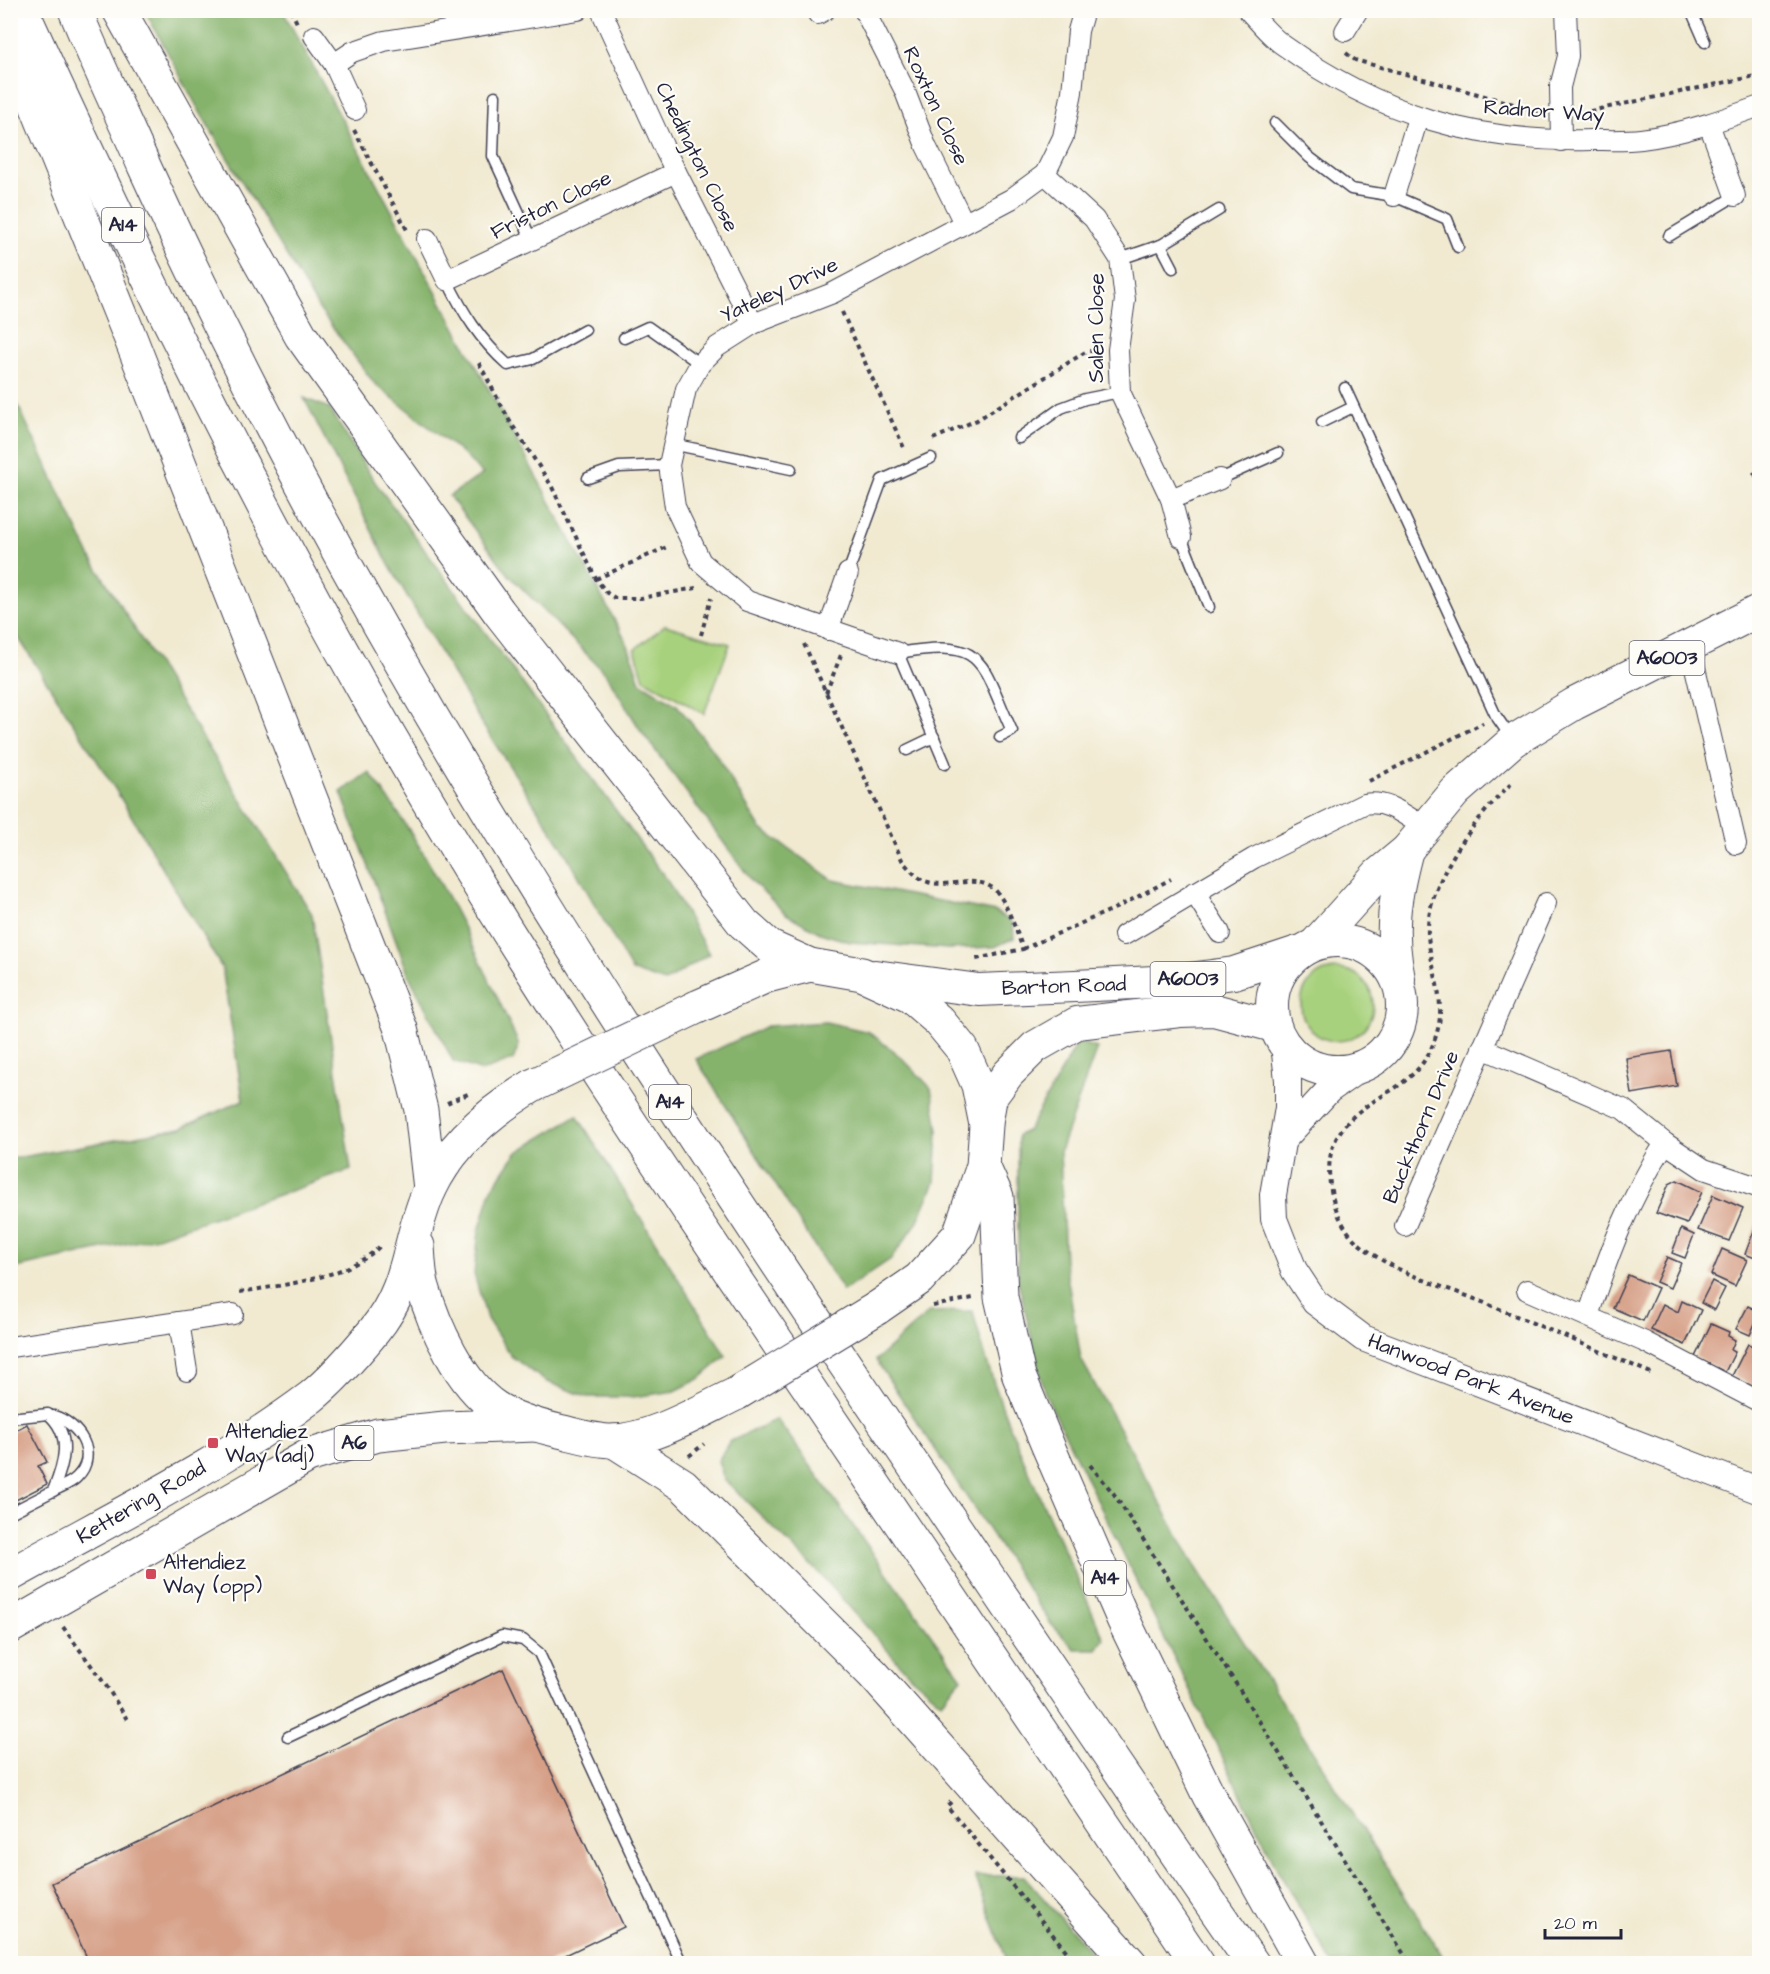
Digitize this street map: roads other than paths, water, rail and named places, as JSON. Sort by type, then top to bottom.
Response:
[{"type":"highway","name":"A14","points":[[22,10],[140,260],[248,479],[364,691],[504,925],[694,1220],[1198,1964]]},
{"type":"highway","name":"A14","points":[[75,10],[193,272],[270,426],[382,633],[478,795],[580,963],[744,1215],[1253,1964]]},
{"type":"highway","points":[[118,10],[302,336],[500,612],[744,924],[770,946],[810,965],[862,974],[910,996],[939,1021],[962,1049],[978,1085],[986,1125],[983,1166],[959,1235],[920,1279],[736,1394],[659,1429],[614,1441],[579,1436],[535,1425],[495,1406],[471,1382],[450,1353],[434,1320],[422,1285],[416,1231]]},
{"type":"highway","points":[[10,21],[27,83],[130,337],[401,1029],[421,1110],[430,1189]]},
{"type":"highway","points":[[430,1189],[461,1142],[500,1105],[534,1084],[767,976],[810,965]]},
{"type":"highway","name":"A14","points":[[983,1166],[997,1197],[1001,1297],[1019,1376],[1123,1619],[1209,1796],[1303,1964]]},
{"type":"highway","name":"Kettering Road","points":[[10,1575],[218,1457],[312,1396],[374,1331],[387,1312],[402,1285],[430,1189]]},
{"type":"highway","name":"Kettering Road","points":[[10,1627],[308,1456],[378,1435],[445,1428],[535,1425]]},
{"type":"highway","points":[[614,1441],[682,1485],[873,1674],[1131,1964]]},
{"type":"main road","name":"Barton Road","points":[[862,974],[979,990],[1174,981],[1234,973],[1307,948],[1378,874],[1416,839],[1505,729],[1574,704],[1760,610]]},
{"type":"main road","name":"Barton Road","points":[[1401,992],[1392,946],[1393,920],[1416,839]]},
{"type":"main road","points":[[1337,940],[1357,943],[1377,954],[1392,971],[1401,992],[1402,1015],[1395,1037],[1381,1055],[1362,1067],[1339,1072],[1317,1068],[1298,1059],[1279,1035],[1271,1006],[1274,985],[1284,967],[1307,948],[1337,940]]},
{"type":"main road","name":"Barton Road","points":[[986,1125],[991,1097],[1008,1074],[1035,1047],[1077,1023],[1180,1011],[1214,1010],[1279,1035]]},
{"type":"street","points":[[334,64],[352,52],[384,41],[578,10]]},
{"type":"street","name":"Chedington Close","points":[[601,10],[676,172],[753,324]]},
{"type":"street","name":"Roxton Close","points":[[864,10],[904,89],[926,146],[964,223]]},
{"type":"street","name":"Yateley Drive","points":[[898,653],[747,601],[701,562],[675,507],[669,465],[686,389],[700,364],[717,347],[753,324],[833,293],[1011,199],[1046,174],[1063,137],[1072,92],[1078,31],[1084,10]]},
{"type":"street","name":"Radnor Way","points":[[1248,10],[1282,45],[1365,96],[1418,118],[1496,136],[1561,141],[1640,139],[1710,124],[1760,106]]},
{"type":"street","points":[[1345,31],[1358,10]]},
{"type":"street","points":[[1561,141],[1560,87],[1568,56],[1566,10]]},
{"type":"street","points":[[314,36],[334,64],[356,110]]},
{"type":"street","points":[[1394,196],[1418,118]]},
{"type":"street","points":[[1710,124],[1735,196]]},
{"type":"street","name":"Friston Close","points":[[447,280],[676,172]]},
{"type":"street","name":"Salen Close","points":[[1046,174],[1094,219],[1120,259],[1125,300],[1118,350],[1120,392],[1172,499],[1181,537]]},
{"type":"street","points":[[427,239],[447,280]]},
{"type":"street","points":[[1172,499],[1220,479]]},
{"type":"street","points":[[828,630],[848,573]]},
{"type":"street","points":[[1689,646],[1736,844]]},
{"type":"street","points":[[1124,935],[1254,858],[1364,804],[1376,802],[1391,807],[1416,839]]},
{"type":"street","points":[[1194,892],[1220,933]]},
{"type":"street","name":"Buckthorn Drive","points":[[1405,1226],[1546,903]]},
{"type":"street","name":"Hanwood Park Avenue","points":[[1279,1035],[1288,1099],[1273,1195],[1275,1220],[1283,1247],[1294,1270],[1315,1302],[1364,1338],[1760,1491]]},
{"type":"street","name":"Buckthorn Drive","points":[[1482,1048],[1623,1109],[1665,1143],[1704,1169],[1760,1188]]},
{"type":"street","points":[[1281,1143],[1329,1090],[1362,1067]]},
{"type":"street","points":[[1588,1316],[1605,1264],[1639,1184],[1665,1143]]},
{"type":"street","points":[[1527,1290],[1588,1316],[1760,1401]]},
{"type":"street","points":[[10,1347],[233,1314]]},
{"type":"street","points":[[179,1322],[187,1371]]},
{"type":"lane","points":[[1691,10],[1705,42]]},
{"type":"lane","points":[[495,96],[493,156],[532,241]]},
{"type":"lane","points":[[1275,123],[1309,157],[1351,189],[1394,196],[1447,219],[1458,247]]},
{"type":"lane","points":[[1669,236],[1735,196]]},
{"type":"lane","points":[[1120,259],[1161,245],[1219,210]]},
{"type":"lane","points":[[1161,245],[1173,268]]},
{"type":"lane","points":[[447,280],[467,320],[487,347],[507,365],[533,359],[585,330]]},
{"type":"lane","points":[[624,338],[648,327],[700,364]]},
{"type":"lane","points":[[1345,388],[1505,729]]},
{"type":"lane","points":[[1019,438],[1061,408],[1085,399],[1120,392]]},
{"type":"lane","points":[[1322,422],[1353,407]]},
{"type":"lane","points":[[672,444],[791,470]]},
{"type":"lane","points":[[1220,479],[1278,453]]},
{"type":"lane","points":[[848,573],[882,480],[931,458]]},
{"type":"lane","points":[[588,478],[619,467],[669,465]]},
{"type":"lane","points":[[1181,537],[1209,608]]},
{"type":"lane","points":[[945,764],[898,653],[949,647],[969,652],[980,660],[1012,731],[1000,737]]},
{"type":"lane","points":[[908,750],[934,738]]},
{"type":"lane","points":[[10,1418],[48,1414],[67,1420],[83,1438],[87,1460],[77,1477],[10,1513]]},
{"type":"lane","points":[[48,1414],[59,1424],[65,1451],[53,1491]]},
{"type":"lane","points":[[288,1737],[502,1636],[523,1640],[540,1653],[682,1964]]},
{"type":"place","name":"Altendiez Way (adj)","points":[[213,1443]]},
{"type":"place","name":"Altendiez Way (opp)","points":[[151,1574]]}]
